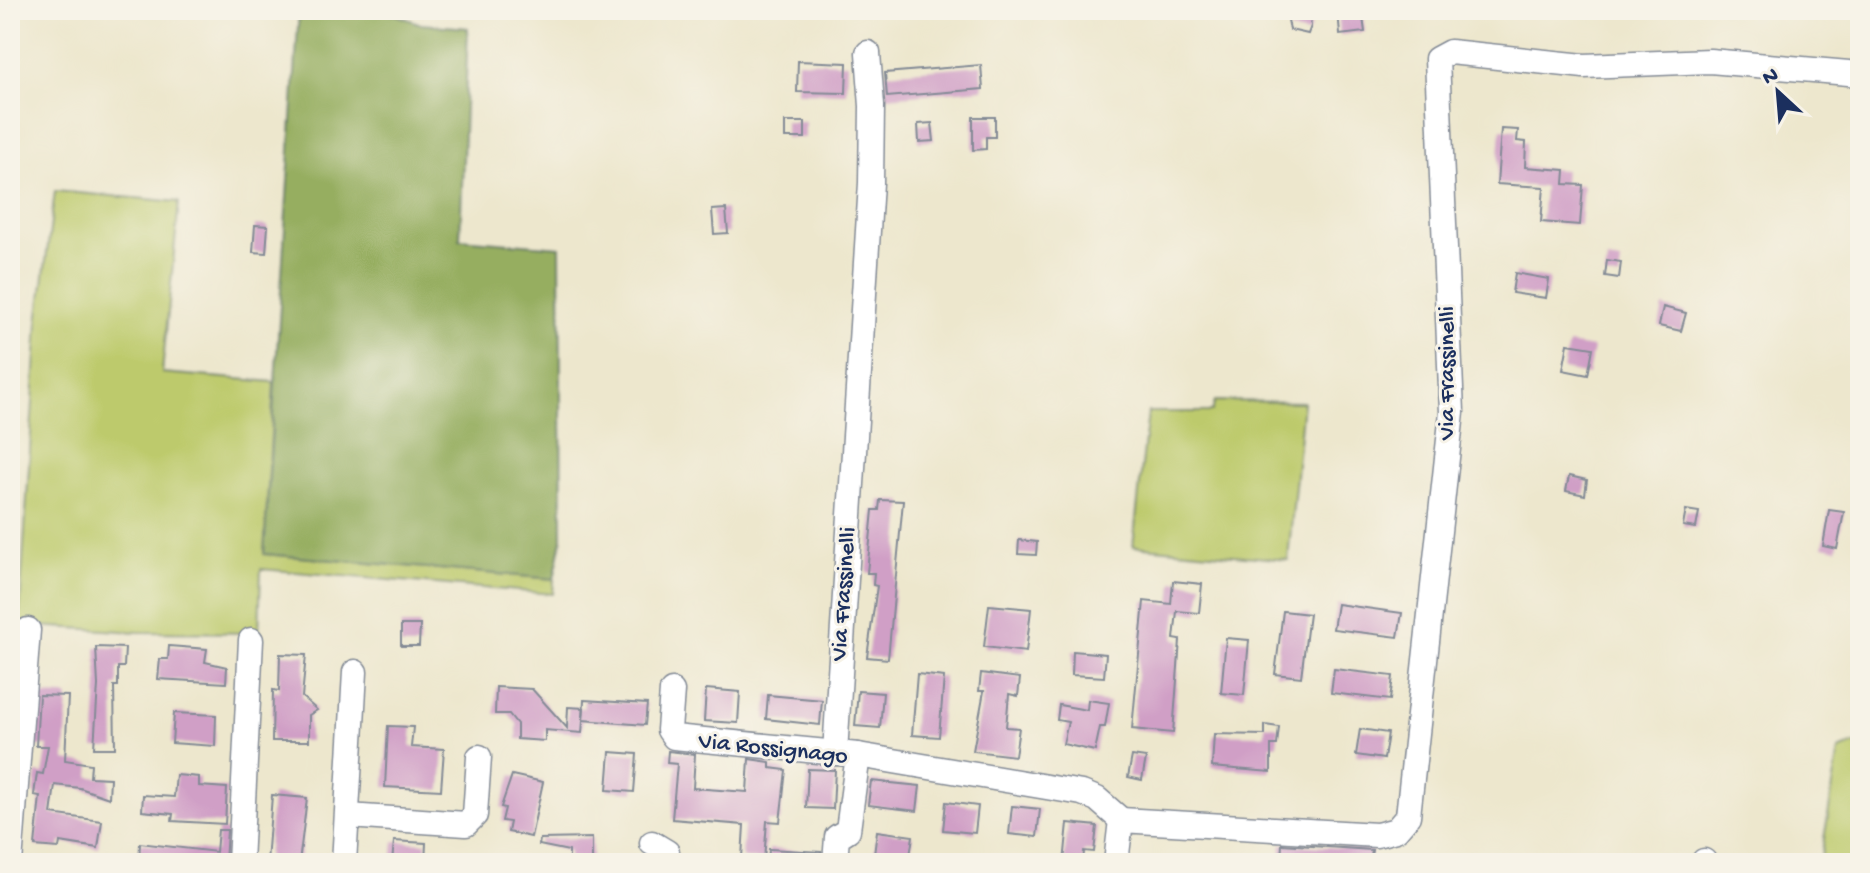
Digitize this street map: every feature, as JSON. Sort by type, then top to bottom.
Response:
[{"type":"street","name":"Via Frassinelli","points":[[1121,820],[1377,835],[1396,830],[1408,816],[1452,412],[1437,59],[1450,52],[1584,66],[1710,61],[1860,74]]},
{"type":"street","name":"Via Frassinelli","points":[[847,754],[871,183],[872,106],[868,53]]},
{"type":"street","points":[[10,863],[28,630]]},
{"type":"street","points":[[240,863],[251,640]]},
{"type":"street","points":[[344,863],[355,672]]},
{"type":"street","name":"Via Rossignago","points":[[672,691],[669,730],[674,737],[847,754],[848,830],[837,837],[835,863]]},
{"type":"street","points":[[847,754],[1082,793],[1097,799],[1121,820],[1116,863]]},
{"type":"street","points":[[348,816],[466,824],[475,815],[479,757]]},
{"type":"green space","points":[[299,10],[384,10],[421,24],[468,28],[460,239],[560,247],[562,540],[554,579],[264,554]]},
{"type":"green space","points":[[55,191],[179,202],[162,373],[274,382],[264,554],[554,579],[553,594],[261,569],[259,633],[139,632],[19,625],[38,322]]},
{"type":"green space","points":[[1215,401],[1303,402],[1288,560],[1133,546],[1148,412],[1212,412]]},
{"type":"green space","points":[[1860,745],[1860,863],[1820,863],[1839,750]]},
{"type":"building","points":[[1286,10],[1309,10],[1311,26],[1308,34],[1290,30]]},
{"type":"building","points":[[1338,10],[1362,10],[1365,32],[1340,35]]},
{"type":"building","points":[[798,61],[847,63],[846,93],[797,92]]},
{"type":"building","points":[[981,65],[983,89],[887,97],[885,73]]},
{"type":"building","points":[[973,117],[995,117],[995,137],[986,137],[986,149],[973,150]]},
{"type":"building","points":[[785,122],[805,122],[805,138],[785,138]]},
{"type":"building","points":[[932,123],[934,141],[919,142],[918,124]]},
{"type":"building","points":[[1501,129],[1518,130],[1517,141],[1526,142],[1525,167],[1565,170],[1564,184],[1583,185],[1580,225],[1541,222],[1544,187],[1497,184]]},
{"type":"building","points":[[726,209],[728,233],[714,234],[712,210]]},
{"type":"building","points":[[255,225],[268,226],[266,253],[253,252]]},
{"type":"building","points":[[1607,260],[1621,262],[1619,278],[1605,276]]},
{"type":"building","points":[[1515,273],[1549,279],[1546,298],[1512,293]]},
{"type":"building","points":[[1663,307],[1686,313],[1681,331],[1659,326]]},
{"type":"building","points":[[1568,344],[1593,348],[1588,375],[1563,370]]},
{"type":"building","points":[[1569,476],[1587,480],[1585,495],[1566,491]]},
{"type":"building","points":[[880,500],[903,501],[888,659],[867,657],[877,586],[873,585],[874,573],[867,573],[873,510],[879,510]]},
{"type":"building","points":[[1686,510],[1699,512],[1696,528],[1683,526]]},
{"type":"building","points":[[1829,510],[1844,512],[1837,549],[1823,546]]},
{"type":"building","points":[[1019,540],[1037,542],[1036,555],[1018,554]]},
{"type":"building","points":[[1173,581],[1202,584],[1199,613],[1177,611],[1174,639],[1180,640],[1173,733],[1132,729],[1144,601],[1171,604]]},
{"type":"building","points":[[1337,604],[1402,613],[1398,637],[1333,629]]},
{"type":"building","points":[[989,605],[1031,609],[1026,652],[984,647]]},
{"type":"building","points":[[1283,611],[1309,614],[1301,677],[1275,674]]},
{"type":"building","points":[[401,625],[420,625],[419,646],[401,646]]},
{"type":"building","points":[[1226,638],[1249,640],[1244,695],[1221,693]]},
{"type":"building","points":[[169,646],[207,649],[205,662],[227,667],[226,683],[158,679],[160,659],[168,659]]},
{"type":"building","points":[[96,647],[125,648],[124,667],[118,667],[118,686],[114,686],[115,748],[94,748],[98,685]]},
{"type":"building","points":[[1073,651],[1106,654],[1104,677],[1072,675]]},
{"type":"building","points":[[280,654],[306,655],[302,697],[317,710],[309,715],[309,741],[272,741],[273,690],[279,691]]},
{"type":"building","points":[[1334,669],[1393,676],[1390,700],[1331,693]]},
{"type":"building","points":[[981,673],[1020,678],[1018,696],[1009,694],[1006,727],[1019,728],[1015,756],[973,751],[984,691],[979,691]]},
{"type":"building","points":[[917,674],[944,677],[939,737],[912,735]]},
{"type":"building","points":[[496,687],[532,689],[567,728],[568,707],[584,708],[582,733],[545,730],[545,741],[517,739],[517,724],[509,714],[495,714]]},
{"type":"building","points":[[706,689],[740,692],[738,723],[704,721]]},
{"type":"building","points":[[858,691],[883,693],[880,728],[855,726]]},
{"type":"building","points":[[39,695],[68,696],[65,760],[91,764],[90,777],[110,778],[109,798],[80,788],[55,785],[51,814],[102,821],[98,848],[60,842],[59,848],[35,846],[40,796],[34,795],[37,773],[43,774],[48,746],[36,746]]},
{"type":"building","points":[[768,695],[822,700],[820,725],[766,719]]},
{"type":"building","points":[[584,700],[647,704],[645,725],[583,720]]},
{"type":"building","points":[[1088,700],[1109,703],[1105,727],[1100,727],[1095,751],[1063,744],[1068,722],[1057,720],[1059,705],[1087,710]]},
{"type":"building","points":[[174,713],[216,715],[215,746],[172,743]]},
{"type":"building","points":[[1265,725],[1279,727],[1277,745],[1271,745],[1271,772],[1212,767],[1214,734],[1265,735]]},
{"type":"building","points":[[388,726],[413,727],[411,747],[444,749],[441,790],[385,787]]},
{"type":"building","points":[[1360,729],[1388,733],[1384,759],[1356,755]]},
{"type":"building","points":[[668,751],[695,754],[693,788],[747,792],[749,759],[770,762],[770,768],[786,770],[780,822],[767,821],[764,860],[742,858],[744,825],[672,819],[677,764],[667,763]]},
{"type":"building","points":[[610,752],[637,754],[634,792],[607,790]]},
{"type":"building","points":[[1132,756],[1146,758],[1142,780],[1128,777]]},
{"type":"building","points":[[808,769],[835,770],[833,809],[806,808]]},
{"type":"building","points":[[176,775],[199,777],[199,786],[227,788],[225,824],[172,821],[173,814],[142,811],[143,795],[174,797]]},
{"type":"building","points":[[512,775],[543,782],[531,837],[508,832],[510,822],[502,821],[505,808],[501,807]]},
{"type":"building","points":[[871,781],[920,786],[917,811],[868,805]]},
{"type":"building","points":[[272,795],[307,798],[299,863],[267,863]]},
{"type":"building","points":[[946,802],[978,806],[975,833],[943,830]]},
{"type":"building","points":[[1012,806],[1040,809],[1037,837],[1009,834]]},
{"type":"building","points":[[1068,823],[1097,826],[1094,852],[1084,851],[1083,863],[1064,863]]},
{"type":"building","points":[[218,830],[227,830],[225,863],[139,863],[140,843],[216,852]]},
{"type":"building","points":[[877,831],[913,836],[909,863],[873,863]]},
{"type":"building","points":[[592,838],[592,863],[569,863],[569,851],[539,845],[540,839]]},
{"type":"building","points":[[394,841],[426,843],[425,863],[392,863]]},
{"type":"building","points":[[1282,844],[1372,850],[1370,863],[1311,863],[1281,860]]},
{"type":"building","points":[[769,849],[821,852],[820,863],[768,863]]}]
